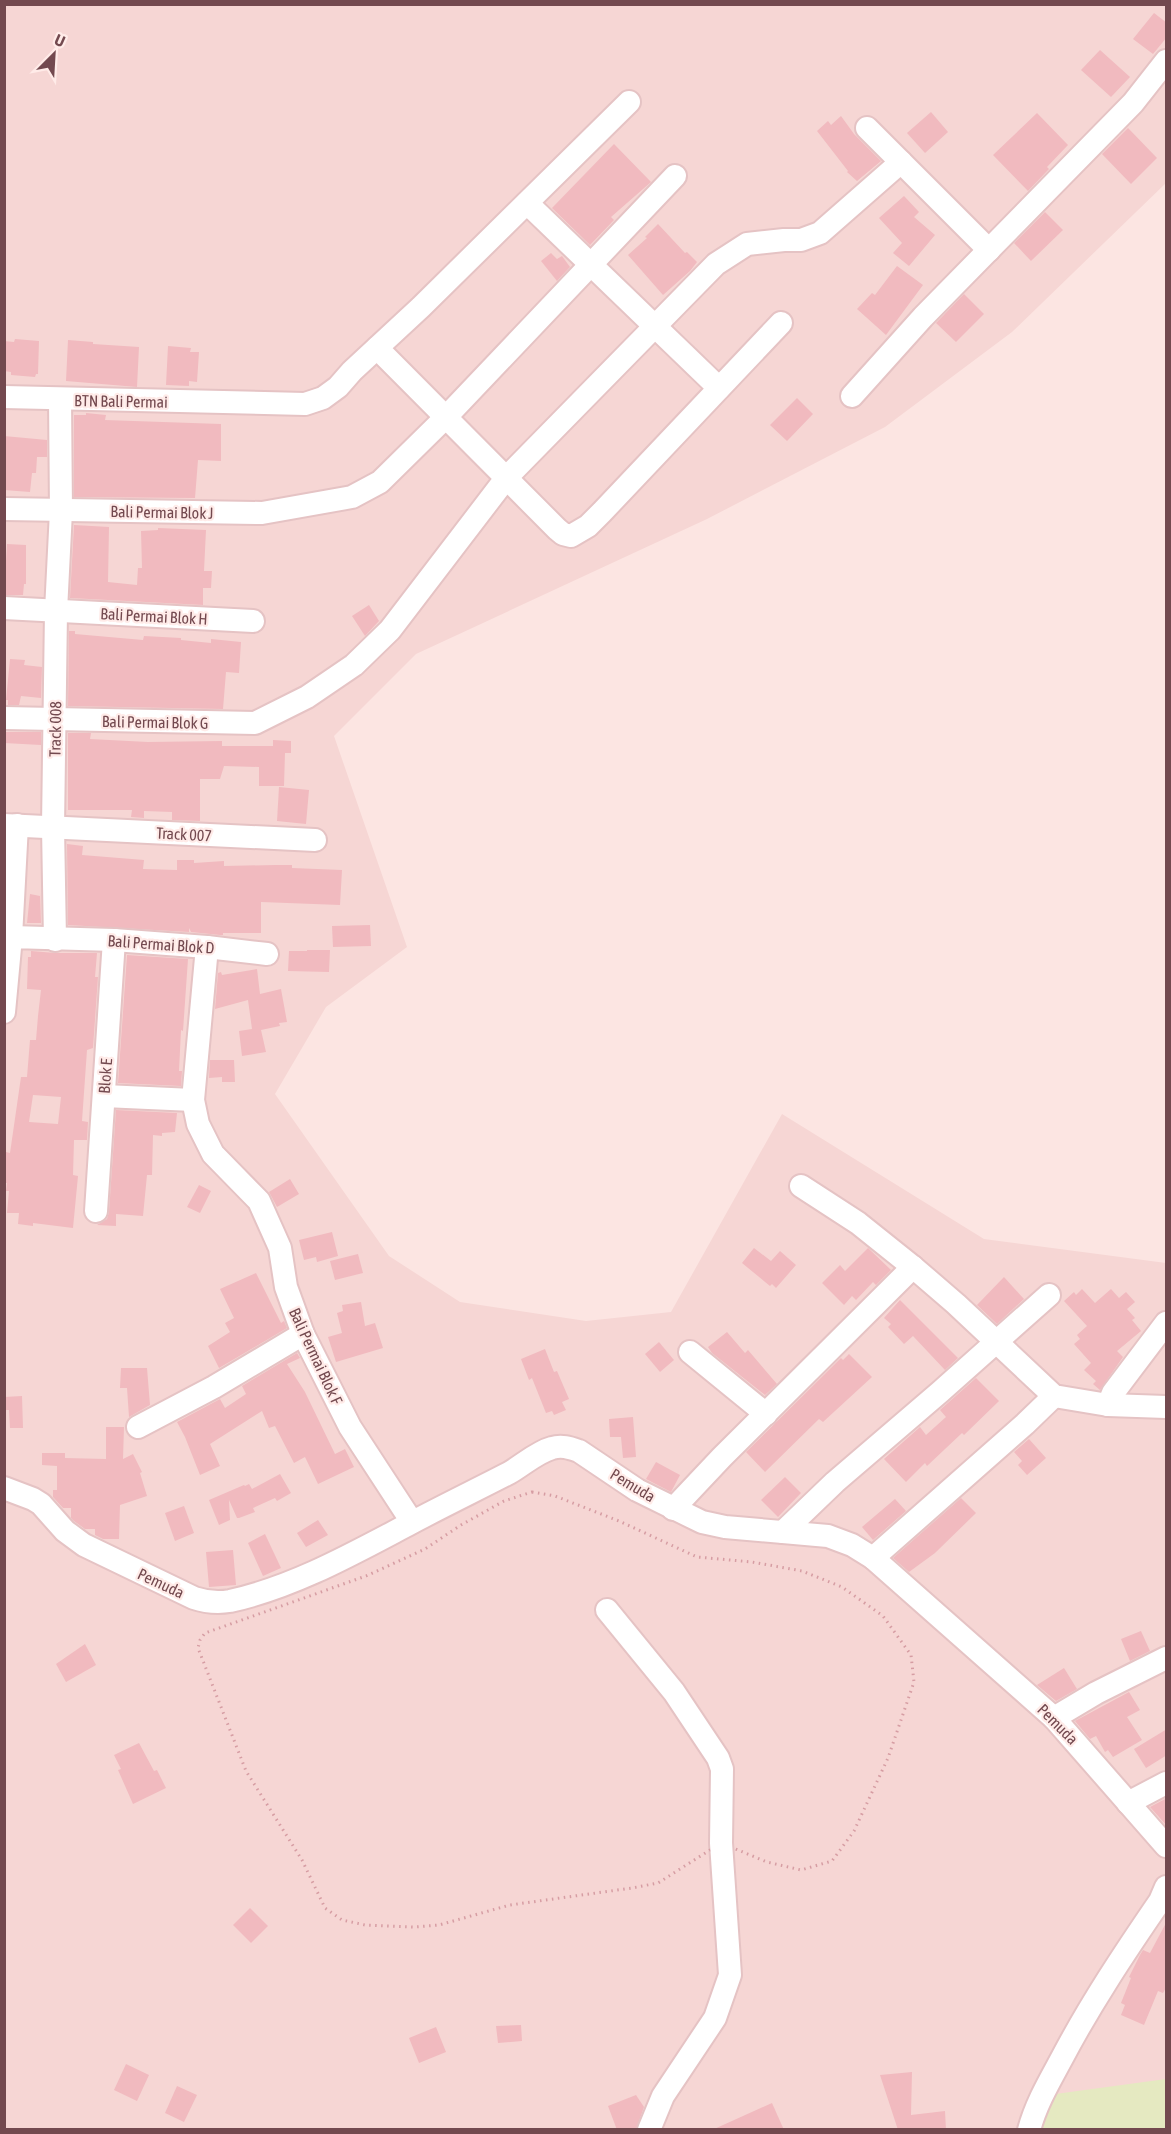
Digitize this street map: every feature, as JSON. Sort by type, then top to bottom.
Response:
[{"type":"street","points":[[852,396],[923,317],[1133,102],[1167,61]]},
{"type":"street","name":"BTN Bali Permai","points":[[4,397],[237,404],[306,404],[323,398],[338,387],[629,102]]},
{"type":"street","points":[[867,128],[989,250]]},
{"type":"street","points":[[507,477],[716,264],[747,244],[801,240],[820,233],[901,162]]},
{"type":"street","name":"Bali Permai Blok J","points":[[4,509],[262,513],[352,497],[380,482],[446,417],[675,176]]},
{"type":"street","points":[[527,203],[719,388]]},
{"type":"street","points":[[377,348],[557,529],[571,536],[588,526],[602,512],[781,323]]},
{"type":"street","name":"Track 008","points":[[55,940],[53,828],[56,611],[61,511],[60,399]]},
{"type":"street","name":"Bali Permai Blok G","points":[[4,718],[55,721],[255,723],[308,696],[354,665],[390,630],[507,477]]},
{"type":"street","name":"Bali Permai Blok H","points":[[4,608],[253,621]]},
{"type":"street","points":[[4,1012],[11,825]]},
{"type":"street","name":"Track 007","points":[[11,825],[315,840]]},
{"type":"street","points":[[8,937],[55,940]]},
{"type":"street","name":"Bali Permai Blok D","points":[[55,940],[114,940],[267,954]]},
{"type":"street","name":"Blok E","points":[[96,1212],[114,940]]},
{"type":"street","name":"Bali Permai Blok F","points":[[207,947],[193,1100],[198,1124],[213,1154],[254,1193],[267,1216],[280,1248],[286,1287],[303,1334],[350,1427],[412,1522]]},
{"type":"street","points":[[104,1096],[193,1100]]},
{"type":"street","points":[[801,1186],[858,1223],[913,1267],[1054,1396],[1108,1405],[1167,1407]]},
{"type":"street","points":[[673,1509],[913,1267]]},
{"type":"street","points":[[783,1532],[835,1482],[1049,1295]]},
{"type":"street","points":[[1108,1405],[1113,1393],[1167,1323]]},
{"type":"street","points":[[138,1428],[214,1387],[303,1334]]},
{"type":"street","points":[[690,1352],[766,1414]]},
{"type":"street","points":[[873,1558],[1054,1396]]},
{"type":"street","name":"Pemuda","points":[[4,1488],[41,1504],[65,1531],[84,1545],[137,1572],[205,1602],[229,1601],[267,1590],[362,1549],[509,1473],[547,1450],[562,1447],[579,1451],[637,1490],[702,1522],[838,1538],[873,1558],[1054,1718],[1167,1846]]},
{"type":"street","points":[[703,1478],[699,1488],[699,1500],[704,1512],[716,1525]]},
{"type":"street","points":[[607,1610],[674,1692],[718,1758],[722,1769],[721,1843],[730,1975],[715,2018],[663,2096],[649,2130]]},
{"type":"street","points":[[1054,1718],[1096,1693],[1167,1658]]},
{"type":"street","points":[[1128,1803],[1167,1783]]},
{"type":"street","points":[[1029,2130],[1035,2108],[1070,2043],[1104,1984],[1167,1887]]},
{"type":"path","points":[[224,1717],[246,1771],[302,1860],[325,1908],[334,1916],[352,1923],[414,1928],[439,1925],[510,1905],[658,1883],[721,1843]]},
{"type":"shaded area","points":[[5,5],[1166,5],[1166,183],[1012,332],[885,427],[707,519],[416,654],[334,736],[407,947],[326,1007],[275,1094],[389,1256],[460,1302],[586,1321],[671,1312],[782,1114],[984,1239],[1166,1263],[1166,2129],[5,2130]]},
{"type":"green space","points":[[1166,2079],[1166,2129],[1037,2130],[1048,2095]]},
{"type":"building","points":[[1154,13],[1167,23],[1167,37],[1153,54],[1133,39]]},
{"type":"building","points":[[1100,50],[1130,77],[1111,97],[1081,70]]},
{"type":"building","points":[[931,112],[948,132],[925,153],[907,133]]},
{"type":"building","points":[[1037,113],[1068,145],[1028,191],[993,155]]},
{"type":"building","points":[[841,116],[854,134],[881,161],[857,181],[847,172],[817,131],[828,121],[831,125]]},
{"type":"building","points":[[1128,128],[1157,158],[1131,184],[1102,154]]},
{"type":"building","points":[[614,144],[651,182],[611,217],[614,220],[590,245],[552,208]]},
{"type":"building","points":[[904,196],[919,212],[914,217],[935,235],[909,266],[893,253],[902,243],[879,218]]},
{"type":"building","points":[[1045,212],[1063,230],[1031,261],[1014,243]]},
{"type":"building","points":[[658,224],[685,253],[687,252],[697,262],[663,295],[628,255],[647,238],[645,237]]},
{"type":"building","points":[[551,253],[557,259],[562,256],[570,267],[557,281],[541,261]]},
{"type":"building","points":[[897,266],[923,285],[886,335],[857,309],[872,293],[875,295]]},
{"type":"building","points":[[964,294],[984,314],[956,342],[936,323]]},
{"type":"building","points":[[15,339],[39,341],[38,374],[35,377],[11,375],[11,372],[4,371],[4,341],[14,342]]},
{"type":"building","points":[[68,340],[139,347],[137,387],[66,381]]},
{"type":"building","points":[[168,346],[191,348],[190,352],[199,352],[197,382],[189,381],[189,386],[166,385]]},
{"type":"building","points":[[797,398],[813,414],[787,441],[770,425]]},
{"type":"building","points":[[86,413],[106,415],[105,420],[221,424],[221,461],[198,460],[195,498],[74,497],[74,415],[86,415]]},
{"type":"building","points":[[4,436],[47,440],[47,457],[37,457],[36,473],[32,473],[30,492],[4,490]]},
{"type":"building","points":[[74,525],[109,527],[108,582],[137,585],[138,568],[142,568],[141,531],[158,530],[158,528],[206,530],[204,571],[212,571],[211,588],[203,588],[203,605],[70,598]]},
{"type":"building","points":[[7,544],[26,545],[26,584],[24,584],[23,595],[4,595]]},
{"type":"building","points":[[369,605],[379,621],[365,636],[352,616]]},
{"type":"building","points":[[69,631],[75,631],[75,634],[143,640],[144,636],[181,638],[181,640],[211,643],[211,639],[241,642],[239,673],[226,672],[223,709],[68,706]]},
{"type":"building","points":[[10,659],[25,660],[24,665],[42,667],[41,698],[21,696],[19,705],[8,705],[8,700],[6,700]]},
{"type":"building","points":[[4,732],[41,732],[41,745],[4,743]]},
{"type":"building","points":[[68,733],[91,733],[90,739],[148,742],[222,741],[222,746],[273,746],[273,740],[291,741],[291,753],[285,753],[284,786],[259,786],[259,767],[224,766],[220,779],[200,779],[200,821],[172,820],[172,812],[144,811],[144,818],[131,817],[132,810],[68,810]]},
{"type":"building","points":[[279,787],[309,790],[306,824],[277,821]]},
{"type":"building","points":[[67,844],[83,846],[82,855],[144,860],[143,869],[177,870],[177,860],[194,860],[194,863],[224,861],[224,866],[292,865],[292,868],[342,870],[340,905],[261,902],[261,933],[223,933],[220,935],[191,932],[189,928],[189,932],[68,925]]},
{"type":"building","points":[[40,893],[41,923],[27,923],[30,894],[40,896]]},
{"type":"building","points":[[370,925],[371,946],[333,947],[332,926]]},
{"type":"building","points":[[330,950],[329,972],[288,971],[289,951]]},
{"type":"building","points":[[31,951],[97,953],[95,977],[98,977],[93,1048],[87,1050],[82,1121],[88,1122],[87,1140],[74,1140],[73,1175],[78,1176],[73,1228],[33,1223],[33,1226],[18,1224],[19,1213],[7,1213],[9,1191],[6,1191],[7,1183],[4,1183],[4,1158],[6,1152],[10,1153],[21,1077],[27,1077],[30,1040],[36,1040],[41,990],[27,989],[28,957],[31,957]],"holes":[[[33,1095],[61,1097],[58,1124],[29,1122]]]},
{"type":"building","points":[[127,955],[188,959],[183,1031],[181,1030],[179,1071],[182,1071],[181,1086],[118,1083]]},
{"type":"building","points":[[257,969],[260,994],[281,989],[287,1022],[261,1030],[266,1052],[242,1056],[239,1031],[252,1029],[248,1000],[215,1009],[218,973],[221,972],[222,975]]},
{"type":"building","points":[[210,1060],[234,1060],[235,1082],[222,1082],[222,1077],[209,1078]]},
{"type":"building","points":[[116,1110],[177,1113],[175,1132],[162,1133],[162,1136],[153,1135],[152,1175],[147,1175],[143,1216],[116,1214],[116,1226],[97,1225],[107,1219],[109,1212]]},
{"type":"building","points":[[290,1179],[299,1194],[277,1207],[269,1192]]},
{"type":"building","points":[[199,1185],[211,1191],[200,1213],[187,1207]]},
{"type":"building","points":[[332,1232],[338,1256],[317,1262],[316,1257],[304,1260],[299,1240]]},
{"type":"building","points":[[754,1248],[771,1261],[780,1251],[796,1265],[776,1288],[772,1284],[770,1286],[742,1263]]},
{"type":"building","points":[[868,1248],[891,1270],[876,1285],[873,1282],[856,1300],[852,1296],[844,1305],[822,1283],[840,1265],[845,1271]]},
{"type":"building","points":[[358,1254],[363,1273],[335,1280],[330,1261]]},
{"type":"building","points":[[256,1273],[281,1323],[284,1321],[287,1328],[219,1368],[208,1346],[230,1332],[225,1323],[234,1318],[220,1289]]},
{"type":"building","points":[[1004,1277],[1024,1299],[997,1324],[977,1305]]},
{"type":"building","points":[[1082,1289],[1095,1303],[1111,1289],[1119,1298],[1126,1292],[1135,1302],[1127,1309],[1135,1318],[1132,1320],[1141,1331],[1117,1351],[1123,1357],[1100,1390],[1093,1384],[1096,1381],[1084,1370],[1091,1363],[1074,1344],[1080,1339],[1077,1335],[1087,1326],[1064,1301],[1074,1292],[1076,1295]]},
{"type":"building","points":[[900,1300],[958,1358],[945,1370],[913,1336],[904,1344],[888,1327],[891,1324],[884,1318]]},
{"type":"building","points":[[361,1302],[365,1326],[375,1323],[383,1348],[336,1362],[328,1337],[342,1333],[337,1313],[343,1311],[342,1305]]},
{"type":"building","points":[[727,1332],[745,1353],[748,1350],[777,1384],[765,1395],[712,1353],[708,1347]]},
{"type":"building","points":[[659,1342],[674,1360],[660,1372],[645,1354]]},
{"type":"building","points":[[545,1349],[554,1372],[557,1371],[569,1399],[562,1402],[566,1410],[554,1415],[552,1411],[546,1413],[532,1378],[529,1380],[521,1359]]},
{"type":"building","points":[[297,1353],[300,1358],[287,1364],[305,1392],[335,1454],[345,1449],[354,1467],[318,1484],[305,1457],[294,1463],[275,1426],[269,1428],[262,1411],[210,1444],[220,1466],[200,1475],[177,1422],[220,1399],[225,1408],[246,1394],[242,1386]]},
{"type":"building","points":[[849,1354],[872,1377],[823,1422],[819,1419],[765,1472],[746,1452],[841,1358],[843,1360]]},
{"type":"building","points":[[121,1368],[147,1368],[150,1405],[129,1417],[127,1388],[120,1388]]},
{"type":"building","points":[[976,1378],[999,1401],[964,1435],[962,1433],[906,1482],[884,1459],[920,1427],[926,1435],[946,1417],[940,1410]]},
{"type":"building","points":[[22,1396],[23,1428],[10,1428],[9,1410],[4,1410],[4,1397]]},
{"type":"building","points":[[633,1417],[636,1457],[623,1458],[621,1437],[610,1437],[609,1419]]},
{"type":"building","points":[[106,1427],[124,1427],[123,1459],[133,1454],[142,1472],[140,1473],[147,1496],[120,1505],[119,1539],[103,1539],[95,1535],[95,1529],[85,1529],[74,1521],[71,1518],[71,1508],[63,1508],[53,1497],[53,1490],[57,1490],[57,1466],[42,1465],[42,1453],[65,1453],[65,1458],[106,1459]]},
{"type":"building","points":[[1029,1439],[1046,1458],[1027,1475],[1018,1465],[1022,1461],[1014,1452]]},
{"type":"building","points":[[656,1462],[680,1475],[671,1492],[646,1479]]},
{"type":"building","points":[[280,1474],[291,1493],[277,1501],[275,1498],[253,1508],[255,1512],[239,1518],[229,1500],[230,1520],[219,1525],[209,1500],[244,1485],[249,1484],[252,1489]]},
{"type":"building","points":[[785,1477],[801,1493],[778,1517],[761,1500]]},
{"type":"building","points":[[961,1498],[976,1513],[935,1553],[909,1572],[893,1558]]},
{"type":"building","points":[[895,1499],[906,1511],[873,1540],[862,1527]]},
{"type":"building","points":[[184,1506],[194,1533],[175,1541],[165,1513]]},
{"type":"building","points":[[318,1520],[328,1535],[306,1547],[297,1533]]},
{"type":"building","points":[[265,1534],[281,1568],[263,1576],[248,1543]]},
{"type":"building","points":[[233,1550],[236,1585],[209,1587],[206,1552]]},
{"type":"building","points":[[1141,1631],[1150,1651],[1130,1661],[1121,1639]]},
{"type":"building","points":[[85,1644],[96,1665],[66,1682],[56,1664]]},
{"type":"building","points":[[1064,1668],[1077,1689],[1056,1701],[1037,1685]]},
{"type":"building","points":[[1129,1692],[1140,1710],[1127,1717],[1142,1740],[1113,1757],[1108,1750],[1105,1752],[1096,1736],[1090,1739],[1075,1721]]},
{"type":"building","points":[[1167,1729],[1167,1755],[1146,1768],[1134,1749]]},
{"type":"building","points":[[139,1743],[166,1788],[133,1804],[114,1755]]},
{"type":"building","points":[[1167,1798],[1167,1826],[1150,1807]]},
{"type":"building","points":[[250,1908],[268,1926],[251,1943],[233,1925]]},
{"type":"building","points":[[1167,1921],[1167,1986],[1163,1993],[1158,1991],[1144,2025],[1121,2015],[1125,2005],[1121,2003],[1131,1978],[1129,1977],[1140,1955],[1143,1950],[1150,1953]]},
{"type":"building","points":[[521,2025],[522,2041],[498,2043],[496,2026]]},
{"type":"building","points":[[436,2027],[446,2052],[419,2063],[409,2038]]},
{"type":"building","points":[[126,2064],[149,2075],[137,2101],[114,2090]]},
{"type":"building","points":[[912,2072],[911,2115],[945,2111],[946,2130],[898,2130],[880,2075]]},
{"type":"building","points":[[177,2086],[197,2095],[184,2122],[165,2113]]},
{"type":"building","points":[[636,2095],[644,2107],[636,2130],[617,2130],[608,2106]]},
{"type":"building","points":[[772,2103],[784,2130],[712,2130]]}]
